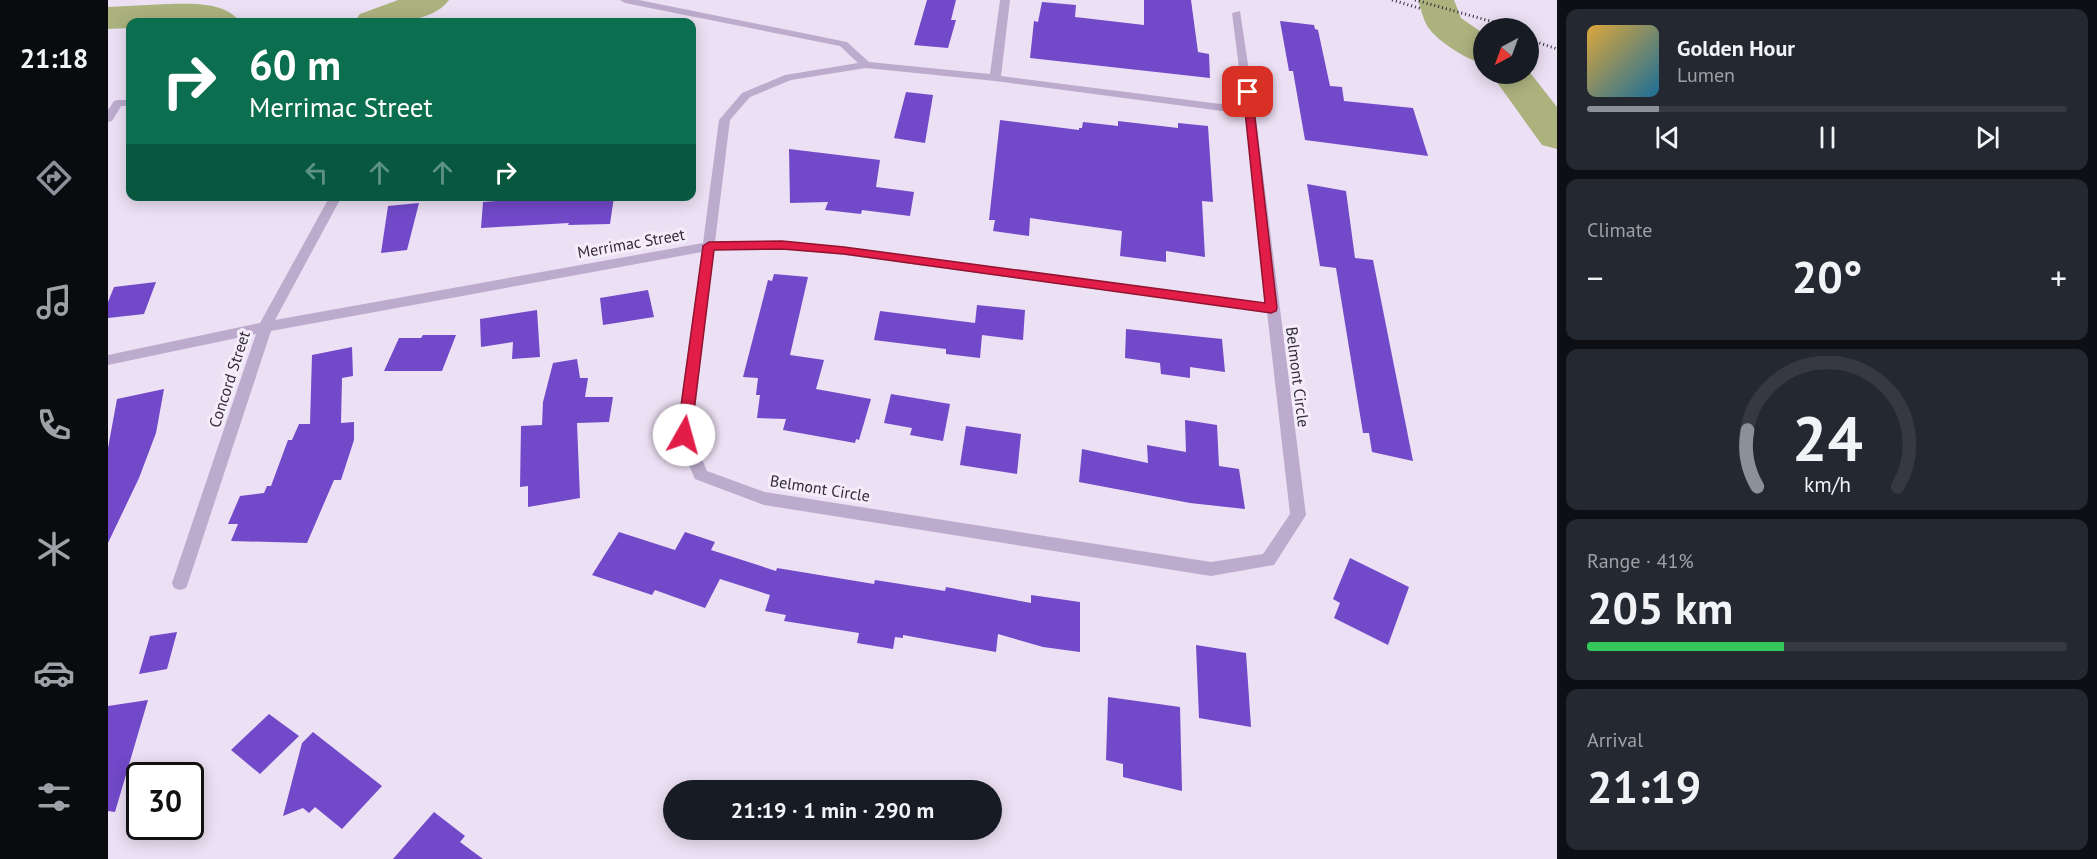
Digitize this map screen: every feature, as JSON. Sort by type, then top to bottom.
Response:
[{"type":"street","points":[[625,0],[651,3],[843,44],[866,65]]},
{"type":"street","points":[[995,78],[1005,0]]},
{"type":"street","name":"Belmont Circle","points":[[1237,13],[1250,111],[1271,308],[1298,515],[1268,560],[1211,569],[764,498],[700,475],[684,435],[725,120],[746,95],[789,77],[866,65],[995,78],[1250,111]]},
{"type":"street","points":[[108,119],[118,103],[126,103]]},
{"type":"street","name":"Concord Street","points":[[180,583],[265,327],[333,201]]},
{"type":"street","name":"Merrimac Street","points":[[108,360],[265,327],[709,246],[782,245],[844,251],[1271,308]]},
{"type":"building","points":[[927,0],[956,0],[951,20],[956,20],[948,48],[914,45]]},
{"type":"building","points":[[1144,0],[1191,0],[1198,52],[1209,54],[1210,78],[1030,58],[1034,21],[1038,22],[1042,2],[1076,5],[1075,17],[1144,25]]},
{"type":"building","points":[[1280,21],[1314,25],[1318,30],[1330,86],[1342,87],[1344,101],[1413,108],[1428,156],[1305,140],[1293,71],[1289,71]]},
{"type":"building","points":[[906,92],[933,95],[925,143],[894,138]]},
{"type":"building","points":[[1000,120],[1079,130],[1083,122],[1118,126],[1118,121],[1178,128],[1178,123],[1208,126],[1213,202],[1202,201],[1205,257],[1166,251],[1166,262],[1120,256],[1122,231],[1030,218],[1029,236],[993,231],[995,220],[989,220]]},
{"type":"building","points":[[789,149],[880,160],[876,187],[914,192],[910,216],[862,210],[861,214],[825,210],[828,202],[790,203]]},
{"type":"building","points":[[1307,184],[1346,191],[1355,258],[1373,260],[1413,461],[1372,452],[1369,433],[1363,433],[1336,268],[1320,266]]},
{"type":"building","points":[[613,201],[610,224],[568,225],[569,223],[481,228],[483,202]]},
{"type":"building","points":[[419,203],[407,250],[381,253],[388,206]]},
{"type":"building","points":[[774,274],[808,277],[790,355],[824,360],[816,389],[871,399],[859,440],[856,439],[855,443],[783,430],[786,419],[757,418],[760,395],[756,395],[758,378],[743,377],[768,280],[772,281]]},
{"type":"building","points":[[156,282],[144,314],[108,318],[108,302],[114,287]]},
{"type":"building","points":[[648,290],[654,317],[603,325],[600,298]]},
{"type":"building","points":[[977,305],[1025,310],[1023,340],[982,335],[980,358],[946,354],[946,349],[874,340],[880,311],[975,323]]},
{"type":"building","points":[[537,310],[540,357],[512,359],[513,342],[481,347],[480,319]]},
{"type":"building","points":[[1126,329],[1222,339],[1225,372],[1190,367],[1190,378],[1161,374],[1160,363],[1125,358]]},
{"type":"building","points":[[423,335],[456,335],[442,371],[384,371],[399,338],[421,338]]},
{"type":"building","points":[[352,347],[353,376],[342,378],[341,423],[354,422],[354,440],[341,480],[334,480],[307,543],[231,541],[238,524],[228,524],[240,496],[264,493],[267,486],[271,486],[288,440],[292,440],[299,424],[310,424],[312,355]]},
{"type":"building","points":[[577,359],[580,378],[588,378],[585,397],[613,397],[609,422],[577,423],[580,498],[528,507],[528,486],[520,487],[521,426],[542,425],[543,402],[553,363]]},
{"type":"building","points":[[164,389],[156,433],[139,478],[108,543],[108,448],[117,399]]},
{"type":"building","points":[[891,394],[950,404],[943,441],[910,435],[912,428],[884,423]]},
{"type":"building","points":[[1185,420],[1217,425],[1219,466],[1239,469],[1245,509],[1190,503],[1079,482],[1082,449],[1148,463],[1147,445],[1186,452]]},
{"type":"building","points":[[966,426],[1021,434],[1017,474],[960,465]]},
{"type":"building","points":[[619,532],[675,550],[685,532],[715,542],[711,550],[776,571],[777,568],[874,584],[875,580],[945,591],[946,587],[1031,603],[1031,595],[1080,602],[1080,652],[1043,647],[998,634],[996,652],[903,635],[903,638],[895,637],[893,649],[857,643],[859,633],[784,621],[786,615],[765,611],[770,595],[720,579],[705,608],[655,590],[652,595],[592,575]]},
{"type":"building","points":[[1350,558],[1409,587],[1388,645],[1334,618],[1340,603],[1333,599]]},
{"type":"building","points":[[177,632],[167,669],[139,674],[150,636]]},
{"type":"building","points":[[1196,645],[1246,653],[1251,727],[1199,718]]},
{"type":"building","points":[[1108,697],[1180,707],[1182,791],[1123,777],[1123,764],[1106,760]]},
{"type":"building","points":[[148,700],[130,762],[126,762],[126,775],[115,812],[108,811],[108,706]]},
{"type":"building","points":[[269,714],[299,736],[260,774],[231,750]]},
{"type":"building","points":[[313,732],[382,786],[342,829],[315,807],[309,813],[303,808],[283,816],[302,743]]},
{"type":"building","points":[[434,812],[465,836],[460,842],[483,859],[393,859]]},
{"type":"waterway","points":[[384,18],[431,0]]},
{"type":"waterway","points":[[1436,0],[1445,24],[1473,44]]},
{"type":"waterway","points":[[108,18],[184,15],[213,18]]},
{"type":"waterway","points":[[1518,84],[1557,136]]},
{"type":"railway","points":[[1392,0],[1422,9]]},
{"type":"railway","points":[[1415,0],[1479,18]]},
{"type":"railway","points":[[1539,43],[1557,49]]},
{"type":"route","points":[[684,435],[709,246],[782,245],[844,251],[1271,308],[1248,92]]}]
